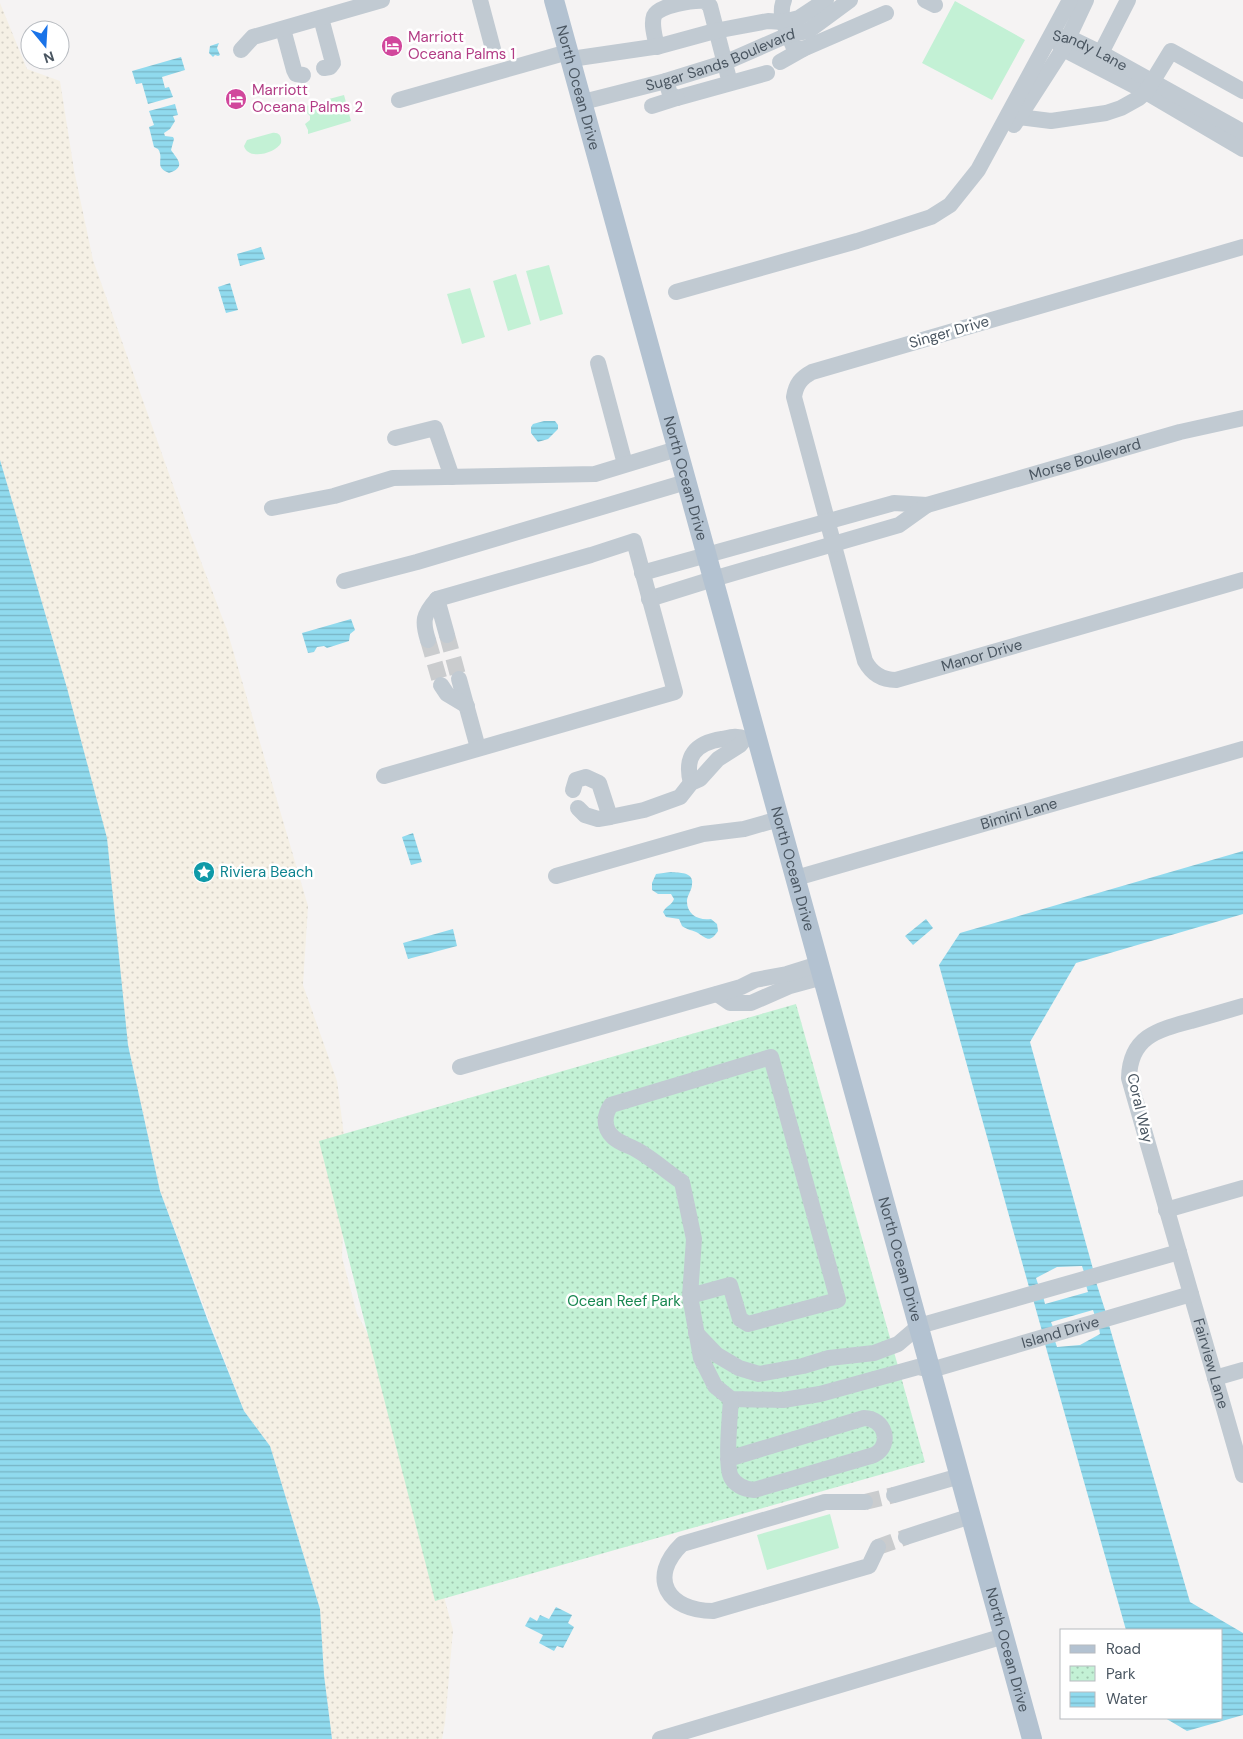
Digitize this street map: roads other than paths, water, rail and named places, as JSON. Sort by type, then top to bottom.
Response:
[{"type":"main road","name":"North Ocean Drive","points":[[554,0],[707,556],[751,737],[779,819],[796,878],[1032,1739]]},
{"type":"street","points":[[241,50],[254,37],[382,0]]},
{"type":"street","points":[[480,0],[493,49]]},
{"type":"street","points":[[657,47],[653,23],[658,10],[694,0],[705,1],[710,6],[730,83]]},
{"type":"street","points":[[784,0],[780,7],[780,16],[794,48],[803,49]]},
{"type":"street","name":"Sugar Sands Boulevard","points":[[582,102],[666,81],[724,63],[786,28],[826,0]]},
{"type":"street","points":[[676,292],[931,217],[950,205],[978,170],[994,139],[1061,41],[1070,0]]},
{"type":"street","points":[[994,139],[1014,125],[1086,0]]},
{"type":"street","points":[[1101,53],[1128,0]]},
{"type":"street","points":[[849,1],[863,23]]},
{"type":"street","name":"Sugar Sands Boulevard","points":[[399,100],[569,55],[657,47],[715,31],[768,20],[786,28],[808,31],[849,1]]},
{"type":"street","points":[[780,62],[803,49],[886,13]]},
{"type":"street","points":[[321,18],[333,58],[333,63],[324,68]]},
{"type":"street","points":[[283,29],[294,70],[296,74],[303,74]]},
{"type":"street","name":"Sandy Lane","points":[[1061,41],[1101,53],[1148,87],[1243,149]]},
{"type":"street","name":"Sandy Lane","points":[[1061,41],[1148,87],[1243,132]]},
{"type":"street","points":[[1019,117],[1050,121],[1106,113],[1131,103],[1148,87],[1171,51],[1243,91]]},
{"type":"street","points":[[652,106],[767,73]]},
{"type":"street","points":[[666,81],[670,94],[677,98]]},
{"type":"street","name":"Singer Drive","points":[[828,522],[794,397],[796,386],[803,377],[812,372],[1243,247]]},
{"type":"street","points":[[598,363],[625,464]]},
{"type":"street","name":"Morse Boulevard","points":[[649,599],[899,525],[927,505],[1180,432],[1243,418]]},
{"type":"street","points":[[395,438],[435,428],[452,477]]},
{"type":"street","points":[[272,508],[334,496],[393,478],[595,474],[677,449]]},
{"type":"street","points":[[344,581],[417,562],[686,482]]},
{"type":"street","name":"Morse Boulevard","points":[[642,573],[894,503],[927,505]]},
{"type":"street","name":"Manor Drive","points":[[828,522],[865,661],[870,670],[885,680],[896,680],[1243,580]]},
{"type":"street","points":[[384,776],[675,692],[634,541],[437,599],[429,609],[424,620],[428,640]]},
{"type":"street","points":[[437,599],[447,634]]},
{"type":"street","points":[[459,679],[478,748]]},
{"type":"street","points":[[442,684],[447,694],[466,706]]},
{"type":"street","points":[[691,784],[688,772],[690,758],[698,747],[712,740],[738,736],[751,737]]},
{"type":"street","points":[[578,808],[585,815],[598,819],[610,818],[644,810],[680,797],[691,784],[700,779],[718,758],[751,737]]},
{"type":"street","points":[[703,745],[718,758]]},
{"type":"street","name":"Bimini Lane","points":[[796,878],[1243,749]]},
{"type":"street","points":[[573,790],[576,780],[586,776],[599,783],[610,818]]},
{"type":"street","points":[[556,876],[703,834],[744,829],[779,819]]},
{"type":"street","points":[[460,1067],[741,987],[755,980],[787,974],[821,971]]},
{"type":"street","name":"Coral Way","points":[[1178,1252],[1129,1078],[1132,1056],[1138,1047],[1153,1033],[1243,1006]]},
{"type":"street","points":[[690,1296],[730,1285],[740,1319],[748,1324],[838,1300],[771,1057],[611,1105],[607,1111],[606,1125],[612,1137],[637,1150],[682,1182],[694,1239],[690,1296],[696,1333],[701,1358],[715,1386],[731,1399],[728,1459],[730,1476],[737,1485],[754,1490],[880,1452],[884,1446],[883,1430],[876,1420],[864,1418],[728,1459]]},
{"type":"street","points":[[1166,1210],[1243,1188]]},
{"type":"street","points":[[696,1333],[717,1355],[739,1368],[759,1374],[803,1366],[829,1358],[874,1353],[898,1344],[919,1326],[1178,1252]]},
{"type":"street","name":"Fairview Lane","points":[[1178,1252],[1243,1475]]},
{"type":"street","name":"Island Drive","points":[[731,1399],[784,1400],[820,1394],[918,1367],[931,1370],[1191,1294]]},
{"type":"street","points":[[1215,1378],[1243,1370]]},
{"type":"street","points":[[894,1495],[960,1476]]},
{"type":"street","points":[[865,1502],[825,1502],[682,1544],[672,1554],[665,1568],[664,1579],[667,1589],[677,1602],[700,1611],[713,1611],[869,1566],[878,1547]]},
{"type":"street","points":[[906,1537],[971,1516]]},
{"type":"street","points":[[660,1739],[1004,1636]]},
{"type":"water","points":[[219,43],[217,48],[220,55],[213,57],[209,53],[210,46]]},
{"type":"water","points":[[181,57],[185,70],[162,77],[165,88],[169,87],[173,97],[148,104],[142,83],[136,84],[132,71]]},
{"type":"water","points":[[175,104],[178,115],[173,116],[175,121],[170,129],[164,133],[165,136],[173,137],[174,139],[171,150],[179,165],[178,168],[169,173],[164,171],[160,165],[160,153],[154,147],[149,127],[154,125],[149,111]]},
{"type":"water","points":[[261,247],[265,259],[240,266],[237,254]]},
{"type":"water","points":[[230,283],[238,310],[226,313],[218,287]]},
{"type":"water","points":[[555,421],[558,429],[548,439],[538,442],[531,433],[531,427],[533,424]]},
{"type":"water","points":[[0,460],[67,688],[107,838],[128,1045],[160,1191],[208,1321],[244,1411],[270,1446],[320,1609],[324,1675],[332,1739],[0,1739]]},
{"type":"water","points":[[351,619],[355,630],[350,634],[349,641],[327,648],[324,646],[317,647],[314,652],[308,653],[302,633]]},
{"type":"water","points":[[413,833],[422,862],[411,865],[402,837]]},
{"type":"water","points":[[1243,851],[1243,914],[1076,963],[1030,1042],[1093,1269],[1084,1272],[1082,1266],[1057,1267],[1036,1278],[1038,1284],[1029,1287],[939,965],[960,933]]},
{"type":"water","points":[[671,872],[686,874],[691,877],[692,886],[687,905],[691,913],[697,918],[711,919],[717,924],[718,931],[713,937],[708,939],[682,926],[679,919],[666,917],[663,912],[674,899],[671,894],[658,894],[652,890],[652,883],[656,874]]},
{"type":"water","points":[[926,919],[933,928],[913,945],[905,936]]},
{"type":"water","points":[[453,929],[457,946],[408,959],[403,943]]},
{"type":"water","points":[[1096,1282],[1106,1313],[1095,1316],[1093,1310],[1051,1322],[1053,1327],[1042,1331],[1033,1299],[1043,1296],[1045,1304],[1088,1292],[1086,1285]]},
{"type":"water","points":[[1109,1325],[1190,1602],[1243,1633],[1243,1715],[1187,1731],[1167,1719],[1223,1719],[1223,1629],[1126,1629],[1045,1344],[1055,1341],[1057,1347],[1080,1345],[1100,1334],[1099,1328]]},
{"type":"water","points":[[556,1607],[572,1615],[568,1623],[574,1627],[563,1648],[557,1646],[554,1651],[539,1643],[543,1635],[525,1626],[530,1617],[537,1621],[540,1615],[549,1619]]},
{"type":"tunnel","points":[[447,635],[459,679]]},
{"type":"tunnel","points":[[428,640],[441,685]]},
{"type":"tunnel","points":[[865,1502],[894,1495]]},
{"type":"tunnel","points":[[878,1547],[906,1537]]},
{"type":"place","name":"Marriott Oceana Palms 1","points":[[392,46]]},
{"type":"place","name":"Marriott Oceana Palms 2","points":[[236,99]]},
{"type":"place","name":"Riviera Beach","points":[[204,872]]},
{"type":"park label","name":"Ocean Reef Park","points":[[624,1301]]}]
